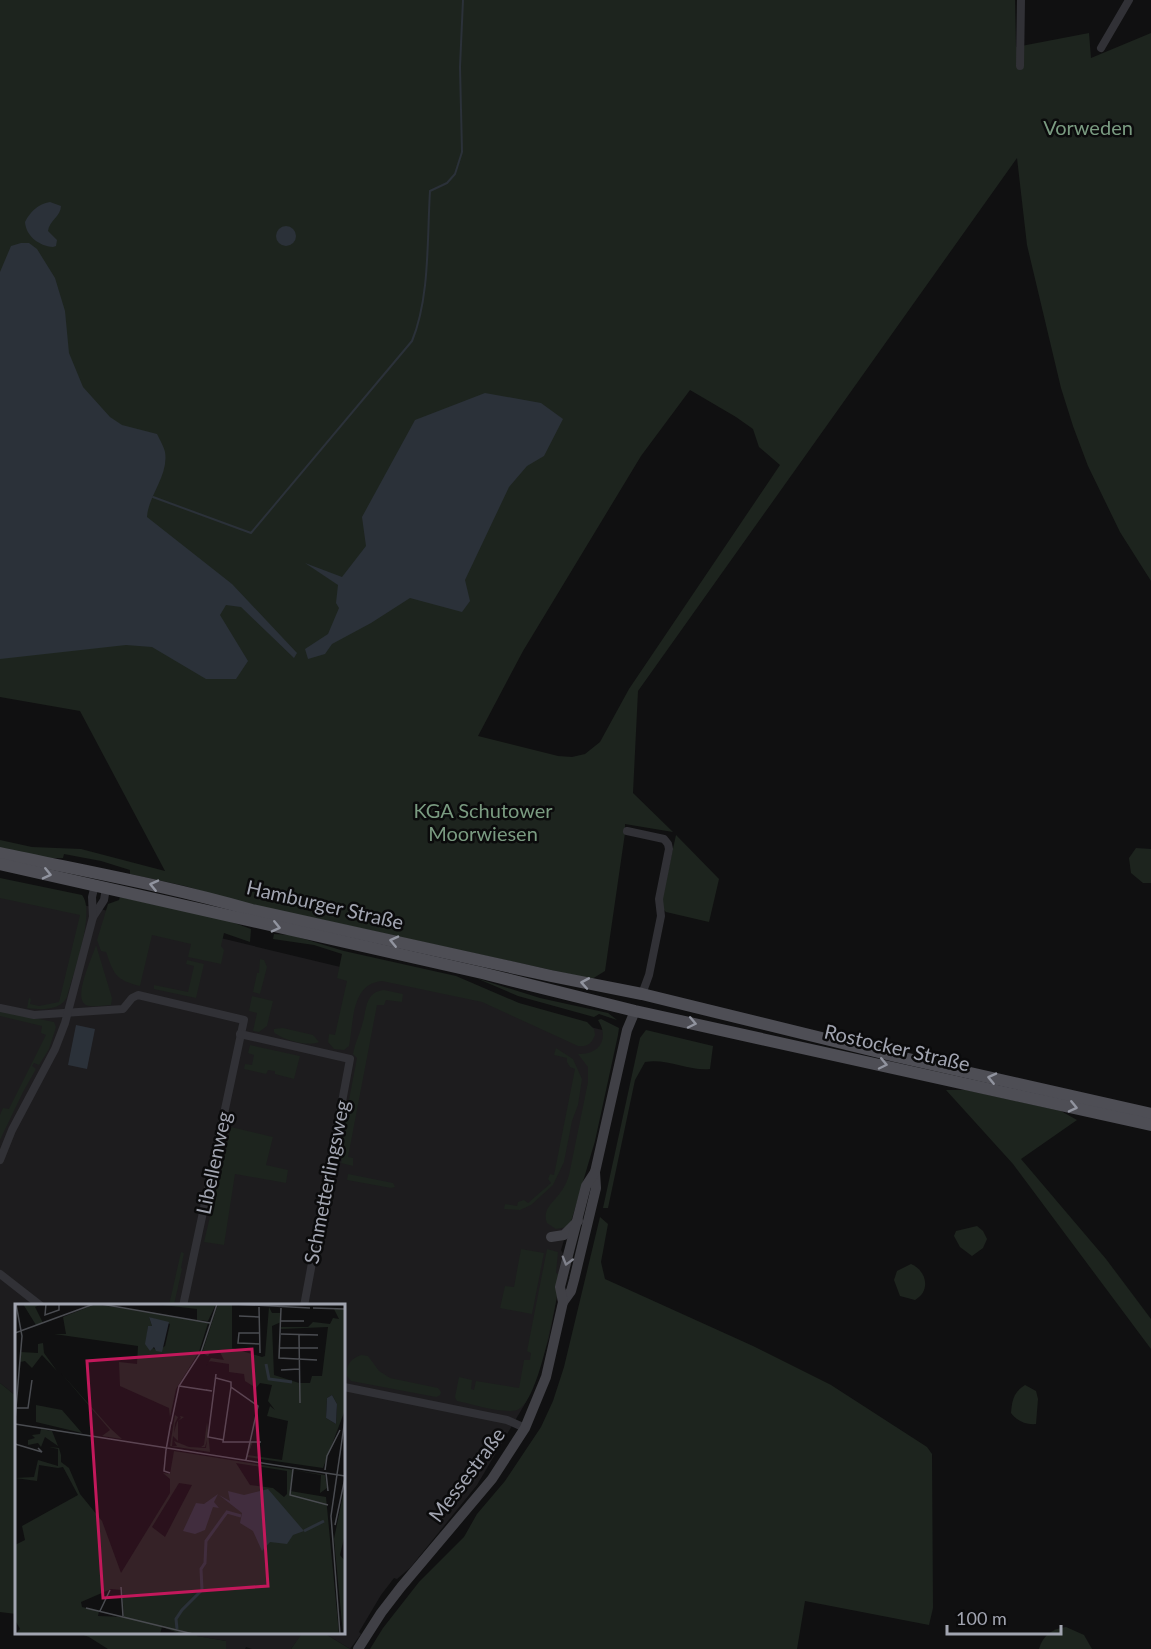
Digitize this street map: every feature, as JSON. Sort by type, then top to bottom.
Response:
[{"type":"main road","name":"Hamburger Straße","points":[[0,853],[635,1011]]},
{"type":"main road","name":"Hamburger Straße","points":[[0,864],[211,898],[252,910],[642,994]]},
{"type":"main road","points":[[635,1011],[642,994]]},
{"type":"main road","name":"Rostocker Straße","points":[[642,994],[885,1054],[1151,1114]]},
{"type":"main road","name":"Rostocker Straße","points":[[635,1011],[1151,1125]]},
{"type":"main road","name":"Messestraße","points":[[358,1649],[389,1602],[492,1479],[525,1428],[546,1377],[563,1302],[571,1291],[596,1188],[595,1172],[627,1030],[635,1011]]},
{"type":"main road","name":"Messestraße","points":[[563,1302],[560,1287],[586,1186],[595,1172]]},
{"type":"main road","points":[[551,1237],[564,1235],[578,1221]]},
{"type":"street","points":[[1020,66],[1021,0]]},
{"type":"street","points":[[1101,48],[1129,0]]},
{"type":"street","points":[[627,831],[664,839],[668,843],[659,899],[661,916],[649,975],[642,994]]},
{"type":"street","points":[[0,1160],[12,1130],[55,1048],[69,1013],[93,916],[104,900],[102,880]]},
{"type":"street","name":"Libellenweg","points":[[69,1013],[123,1009],[132,998],[138,995],[244,1020],[183,1304]]},
{"type":"street","points":[[0,1008],[34,1015],[69,1013]]},
{"type":"street","name":"Schmetterlingsweg","points":[[240,1034],[350,1059],[304,1304]]},
{"type":"street","points":[[0,1274],[40,1304]]},
{"type":"street","points":[[345,1387],[507,1420],[525,1428]]},
{"type":"shaded area","points":[[50,202],[61,206],[48,231],[57,240],[56,246],[53,247],[43,245],[34,239],[28,232],[25,222],[35,209]]},
{"type":"shaded area","points":[[286,226],[293,229],[296,236],[293,243],[286,246],[279,243],[276,236],[279,229]]},
{"type":"shaded area","points":[[29,243],[37,249],[55,278],[65,311],[69,353],[83,387],[110,417],[122,425],[157,434],[163,446],[164,469],[147,517],[232,584],[297,653],[294,658],[241,607],[226,605],[220,615],[248,661],[236,679],[206,679],[152,647],[126,645],[0,659],[0,272],[11,246]]},
{"type":"shaded area","points":[[485,393],[541,403],[563,419],[544,456],[527,466],[509,487],[465,580],[470,601],[462,612],[410,598],[332,644],[325,654],[308,659],[305,649],[328,634],[339,608],[336,603],[338,585],[305,563],[342,577],[366,546],[362,517],[415,420]]},
{"type":"shaded area","points":[[0,885],[615,1033],[584,1174],[561,1250],[563,1254],[559,1270],[562,1271],[549,1338],[534,1384],[526,1402],[477,1485],[410,1568],[397,1579],[394,1578],[381,1595],[359,1632],[361,1634],[350,1649],[326,1634],[345,1634],[345,1304],[15,1304],[15,1395],[0,1383]]},
{"type":"shaded area","points":[[76,1025],[95,1029],[87,1069],[68,1065]]},
{"type":"shaded area","points":[[196,1634],[302,1634],[291,1649],[246,1647],[245,1649],[226,1649],[226,1641],[196,1636]]},
{"type":"green space","points":[[0,0],[1015,0],[1016,47],[1089,33],[1091,58],[1151,33],[1151,581],[1120,532],[1088,466],[1073,426],[1061,388],[1027,245],[1017,158],[638,691],[633,793],[673,832],[625,824],[605,971],[592,979],[236,901],[185,886],[130,874],[130,870],[101,861],[64,854],[63,858],[43,858],[0,848],[0,840],[32,847],[81,849],[165,871],[80,711],[0,697]],"holes":[[[690,390],[753,429],[759,447],[780,465],[629,689],[600,742],[585,754],[572,757],[558,756],[478,736],[523,651],[641,456]]]},
{"type":"green space","points":[[676,835],[719,879],[709,922],[666,912],[662,908]]},
{"type":"green space","points":[[1136,848],[1151,849],[1151,883],[1143,883],[1131,873],[1129,858]]},
{"type":"green space","points":[[0,878],[82,895],[86,903],[82,944],[67,997],[60,1005],[44,1009],[27,1008],[29,998],[31,999],[30,1004],[39,1006],[59,1002],[80,915],[0,898]]},
{"type":"green space","points":[[120,897],[226,920],[251,929],[250,942],[224,933],[221,964],[188,957],[191,944],[152,935],[140,986],[132,984],[117,975],[106,952],[101,951],[97,940],[108,904],[119,900]]},
{"type":"green space","points":[[274,934],[291,935],[344,951],[456,976],[519,1003],[587,1022],[594,1029],[595,1035],[589,1044],[578,1046],[482,1002],[382,981],[364,989],[359,997],[355,1006],[349,1046],[344,1050],[334,1049],[328,1042],[329,1034],[335,1035],[347,981],[337,978],[342,954],[314,945],[273,939]]},
{"type":"green space","points":[[96,945],[112,998],[111,1005],[89,1006],[82,1001],[82,986]]},
{"type":"green space","points":[[260,959],[264,960],[267,967],[260,994],[253,992],[257,973],[259,973]]},
{"type":"green space","points":[[187,960],[204,964],[196,998],[154,989],[154,985],[188,992],[194,966],[186,964]]},
{"type":"green space","points":[[476,978],[540,998],[608,1013],[617,1020],[599,1014],[594,1017],[518,996]]},
{"type":"green space","points":[[384,990],[403,994],[402,1002],[386,1000],[384,1005],[377,1005],[348,1157],[353,1158],[353,1166],[341,1163],[342,1160],[338,1157],[357,1058],[353,1054],[367,1003],[373,994]]},
{"type":"green space","points":[[252,996],[273,1001],[267,1026],[259,1032],[253,1031],[257,1013],[249,1011]]},
{"type":"green space","points":[[0,1011],[54,1022],[56,1027],[49,1049],[39,1065],[34,1063],[32,1066],[36,1069],[0,1140],[0,1115],[3,1108],[9,1109],[46,1035],[41,1033],[42,1026],[0,1016]]},
{"type":"green space","points":[[601,1019],[619,1028],[618,1035],[595,1141],[571,1222],[567,1227],[556,1229],[547,1223],[546,1214],[568,1178],[588,1082],[588,1067],[578,1054],[597,1049],[603,1033],[598,1020]]},
{"type":"green space","points":[[283,1028],[313,1035],[319,1042],[309,1044],[296,1042],[274,1032],[274,1029]]},
{"type":"green space","points":[[646,1030],[713,1046],[710,1069],[653,1061],[645,1062],[635,1080],[608,1208],[603,1208],[640,1038]]},
{"type":"green space","points":[[250,1045],[300,1056],[294,1079],[275,1074],[275,1071],[268,1070],[266,1074],[244,1069],[245,1064],[252,1065],[254,1055],[248,1053]]},
{"type":"green space","points":[[556,1048],[573,1059],[582,1079],[564,1162],[553,1185],[531,1205],[520,1210],[504,1209],[505,1204],[517,1206],[518,1202],[524,1200],[528,1203],[551,1183],[548,1179],[550,1174],[554,1175],[575,1069],[570,1067],[567,1058],[554,1055]]},
{"type":"green space","points":[[946,1090],[966,1090],[1061,1111],[1077,1120],[1021,1159],[1106,1259],[1151,1319],[1151,1349],[1013,1164]]},
{"type":"green space","points":[[231,1127],[273,1137],[266,1165],[288,1170],[286,1183],[235,1174],[224,1245],[204,1242]]},
{"type":"green space","points":[[348,1174],[393,1183],[395,1187],[347,1180]]},
{"type":"green space","points":[[600,1217],[608,1224],[601,1262],[605,1279],[753,1346],[831,1385],[927,1447],[932,1454],[933,1608],[929,1625],[805,1601],[797,1649],[370,1649],[383,1628],[419,1582],[464,1537],[477,1514],[505,1481],[541,1427],[553,1401],[564,1367]]},
{"type":"green space","points":[[977,1226],[987,1239],[983,1248],[972,1256],[960,1247],[954,1236],[956,1231]]},
{"type":"green space","points":[[521,1249],[544,1253],[532,1314],[500,1308],[505,1286],[514,1287]]},
{"type":"green space","points":[[547,1249],[558,1252],[556,1273],[561,1275],[540,1370],[525,1403],[517,1410],[504,1411],[457,1401],[455,1397],[459,1377],[472,1380],[471,1389],[474,1390],[476,1381],[519,1388],[524,1360],[530,1360],[531,1353],[527,1351]]},
{"type":"green space","points":[[181,1252],[184,1253],[182,1269],[174,1304],[169,1304]]},
{"type":"green space","points":[[911,1264],[921,1271],[925,1281],[923,1292],[915,1300],[900,1296],[894,1280],[897,1271]]},
{"type":"green space","points":[[361,1355],[368,1356],[379,1371],[390,1378],[438,1388],[440,1395],[436,1397],[351,1381],[347,1376],[348,1366],[354,1358]]},
{"type":"green space","points":[[0,1383],[15,1395],[15,1614],[0,1612]]},
{"type":"green space","points":[[1025,1385],[1036,1391],[1038,1399],[1036,1424],[1022,1422],[1011,1413],[1014,1397]]},
{"type":"green space","points":[[1066,1627],[1084,1635],[1092,1649],[1039,1649],[1049,1634],[1056,1629]]},
{"type":"green space","points":[[81,1634],[196,1634],[226,1641],[226,1649],[108,1649]]},
{"type":"green space","points":[[302,1634],[326,1634],[350,1649],[291,1649]]},
{"type":"waterway","points":[[153,497],[251,533],[412,341],[418,324],[425,287],[430,191],[447,183],[455,174],[462,152],[460,67],[463,0]]},
{"type":"park label","name":"Vorweden","points":[[1088,128]]},
{"type":"park label","name":"KGA Schutower Moorwiesen","points":[[483,822]]}]
